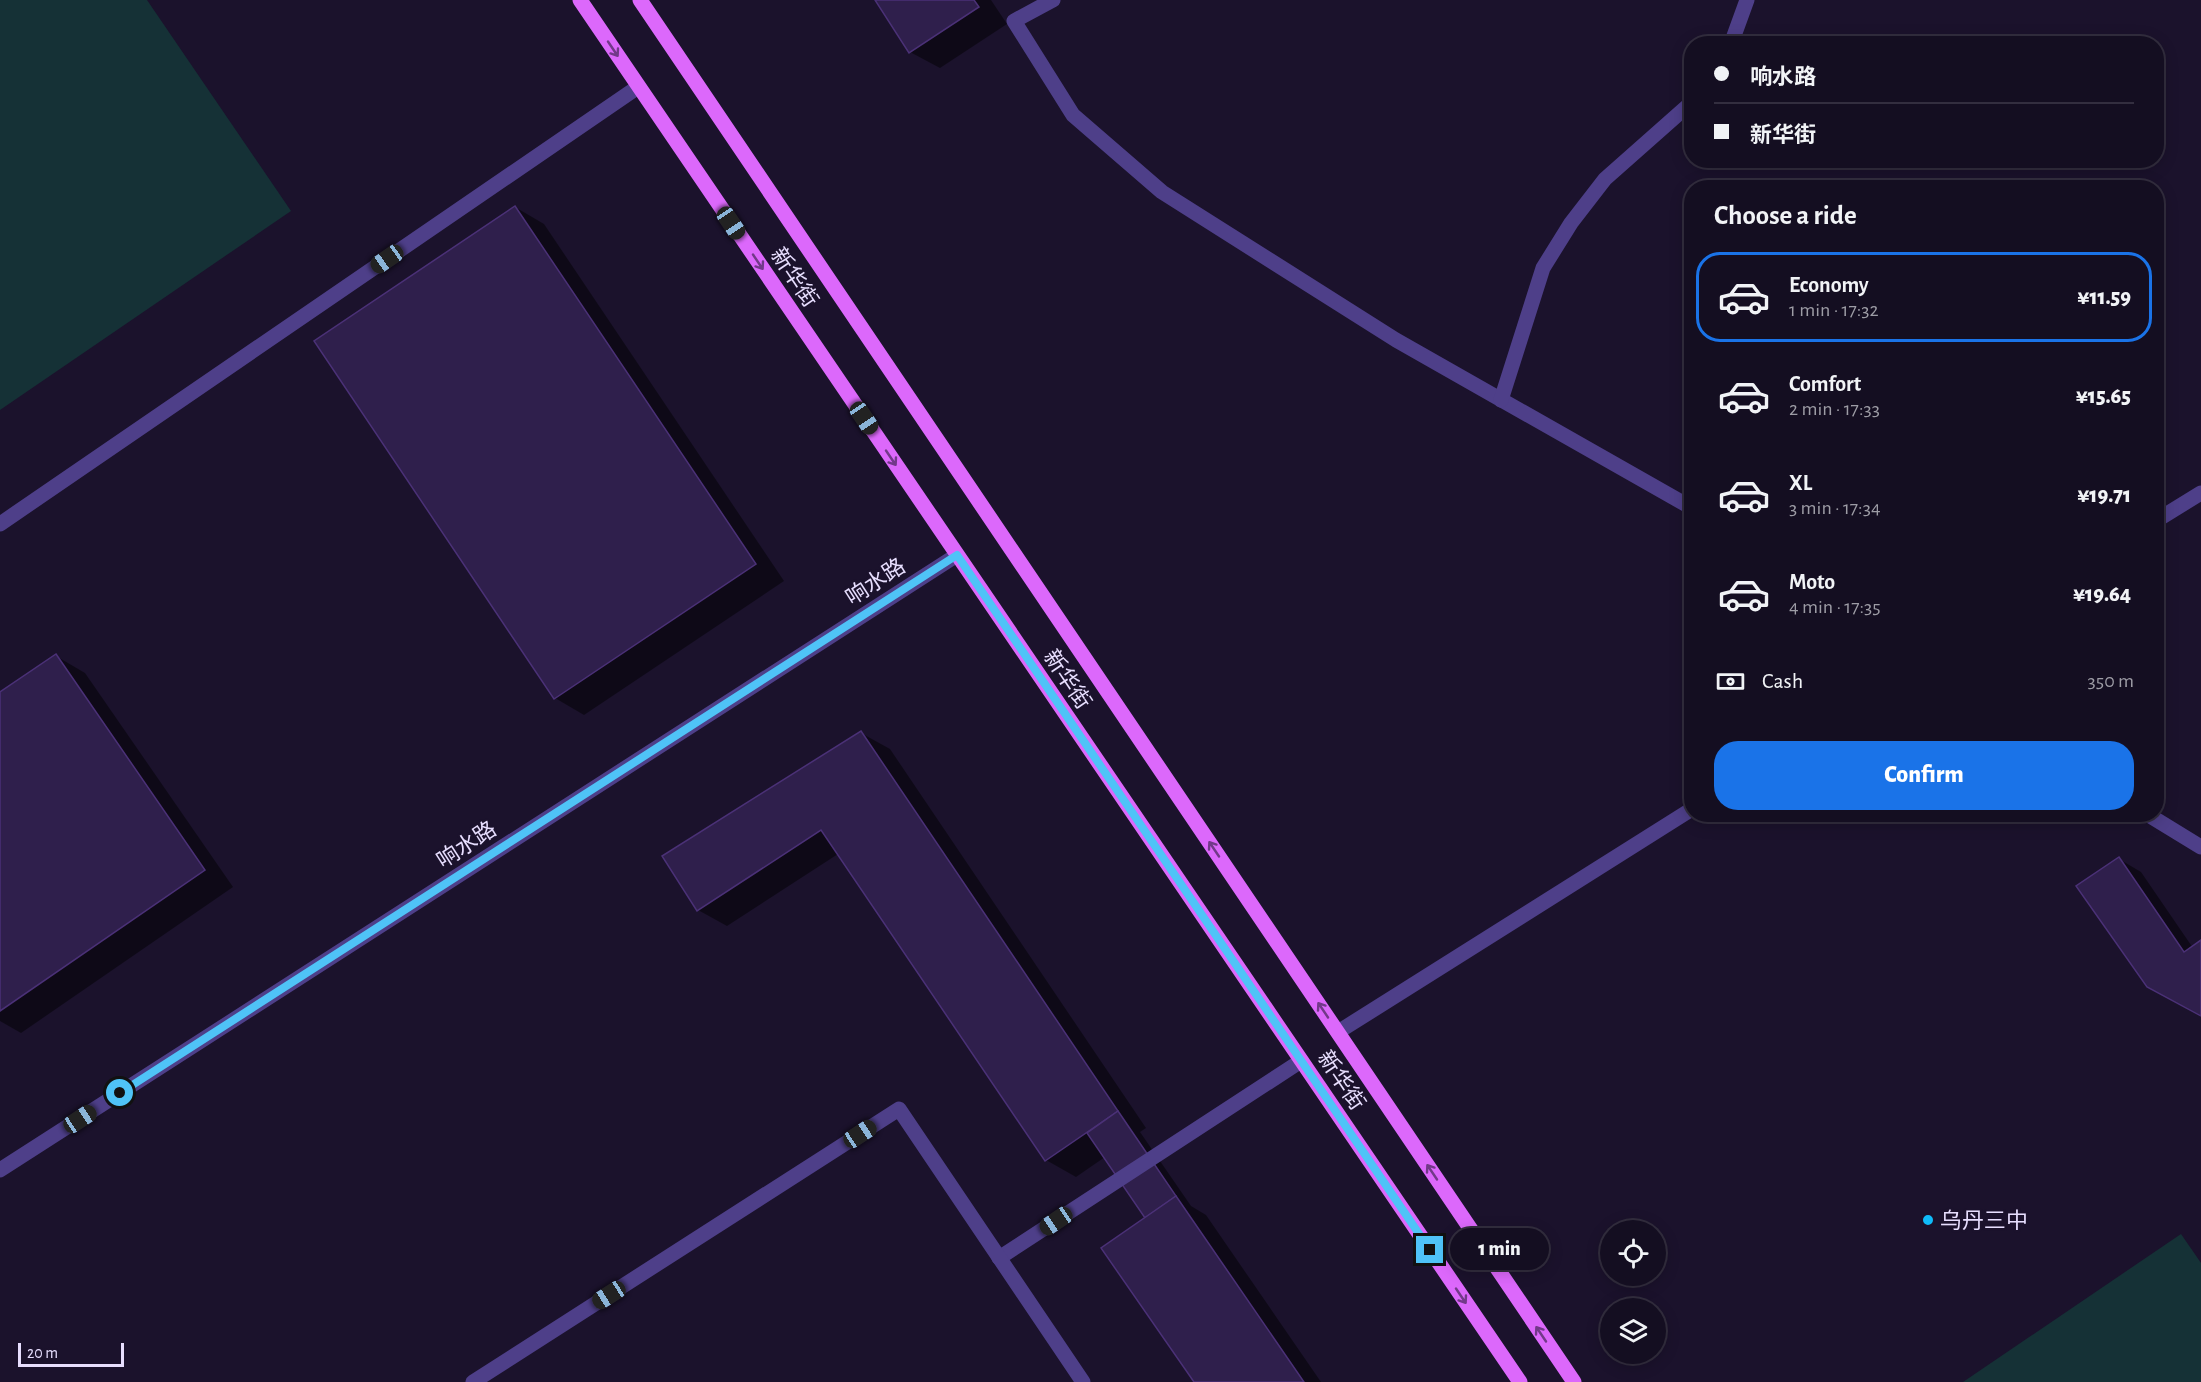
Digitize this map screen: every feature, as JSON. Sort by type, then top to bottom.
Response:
[{"type":"main road","name":"新华街","points":[[580,0],[1520,1382]]},
{"type":"main road","name":"新华街","points":[[640,0],[1574,1382]]},
{"type":"street","points":[[1053,0],[1014,21],[1073,115],[1162,192],[1396,340],[1684,503]]},
{"type":"street","points":[[1734,36],[1747,0]]},
{"type":"street","points":[[0,524],[638,87]]},
{"type":"street","points":[[1501,400],[1543,268],[1571,223],[1605,179],[1684,109]]},
{"type":"street","points":[[2164,516],[2201,493]]},
{"type":"street","name":"响水路","points":[[0,1170],[957,555]]},
{"type":"street","points":[[1338,1032],[1684,814]]},
{"type":"street","points":[[2160,822],[2201,847]]},
{"type":"street","points":[[999,1258],[1301,1061]]},
{"type":"street","points":[[473,1382],[899,1109],[1083,1382]]},
{"type":"green space","points":[[0,0],[147,0],[291,211],[0,410]]},
{"type":"green space","points":[[2181,1234],[2201,1263],[2201,1382],[1963,1382]]},
{"type":"building","points":[[875,0],[974,0],[979,7],[909,53]]},
{"type":"building","points":[[515,206],[756,564],[554,699],[314,341]]},
{"type":"building","points":[[56,654],[205,870],[0,1011],[0,692]]},
{"type":"building","points":[[861,731],[1118,1111],[1045,1161],[821,830],[697,911],[662,856]]},
{"type":"building","points":[[2119,857],[2184,952],[2201,940],[2201,1016],[2147,987],[2076,886]]},
{"type":"building","points":[[1118,1111],[1176,1196],[1145,1218],[1087,1133]]},
{"type":"building","points":[[1176,1196],[1304,1382],[1194,1382],[1101,1248]]},
{"type":"place","name":"乌丹三中","points":[[1928,1220]]},
{"type":"route","points":[[120,1093],[957,555],[1430,1250]]}]
